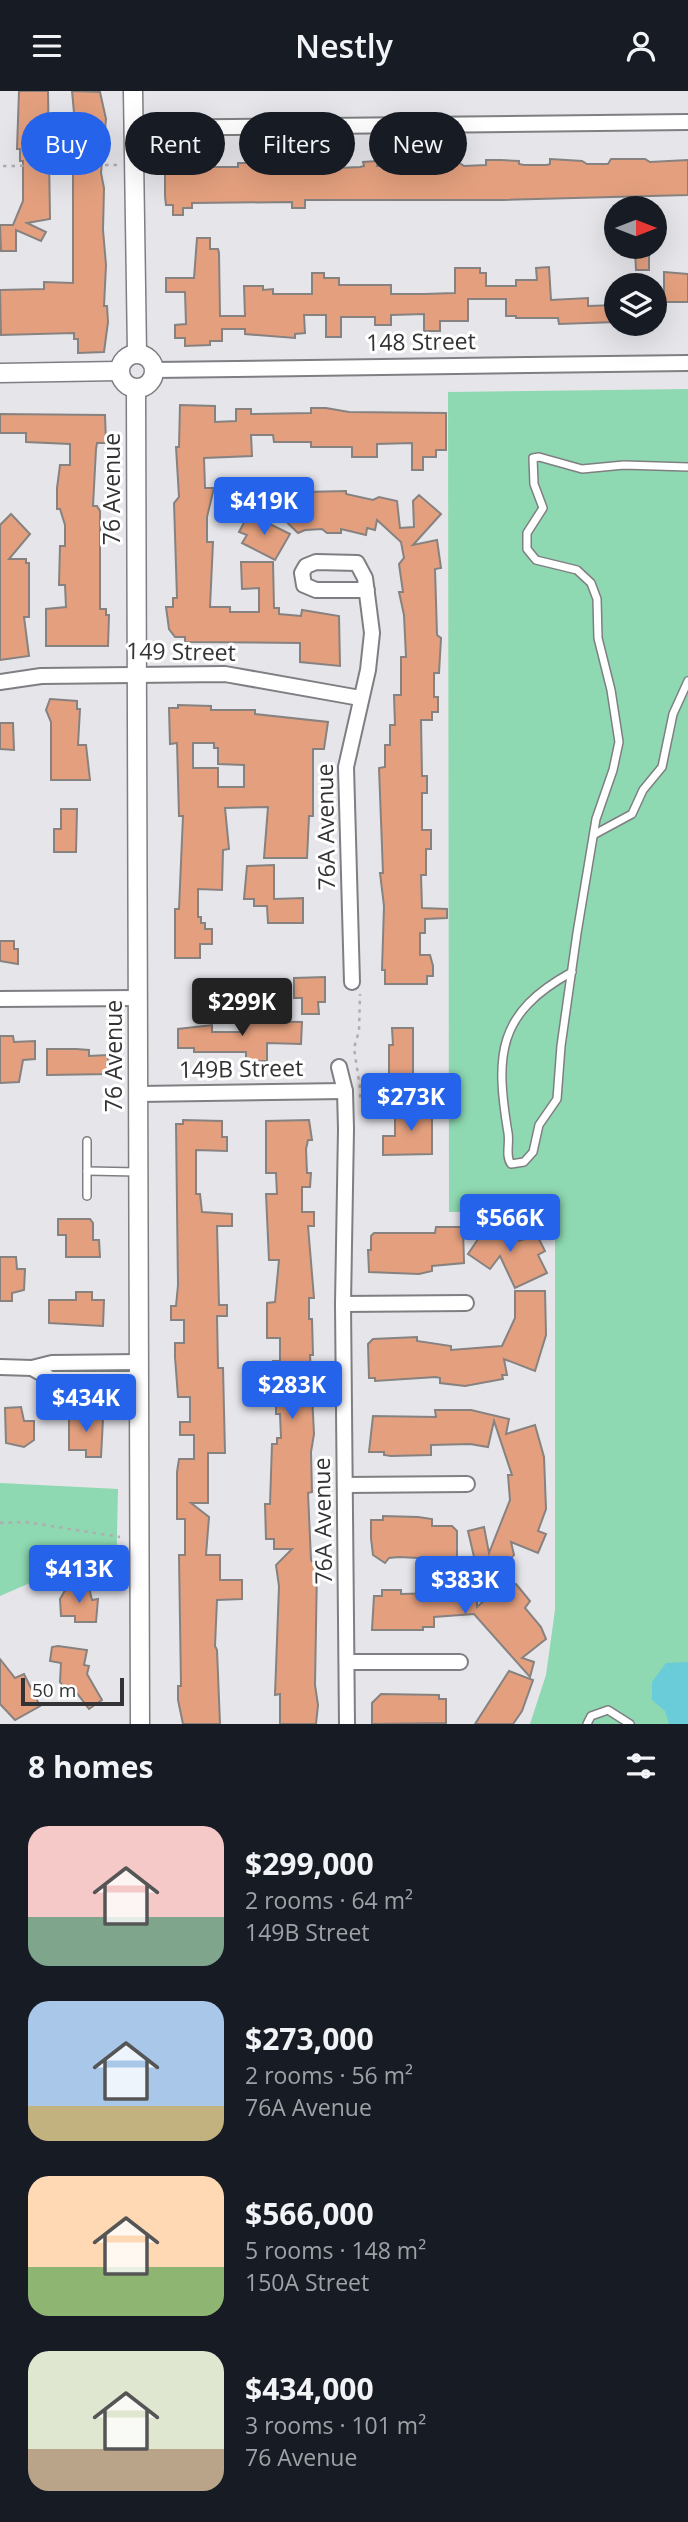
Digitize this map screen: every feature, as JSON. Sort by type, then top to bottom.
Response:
[{"type":"street","points":[[133,91],[133,112]]},
{"type":"street","points":[[225,127],[688,122]]},
{"type":"street","points":[[134,175],[137,353]]},
{"type":"street","points":[[137,353],[149,358],[154,370],[149,383],[136,389],[122,381],[119,371],[124,358],[137,353]]},
{"type":"street","name":"148 Street","points":[[154,370],[688,363]]},
{"type":"street","points":[[0,373],[119,371]]},
{"type":"street","name":"76 Avenue","points":[[136,389],[140,1724]]},
{"type":"street","name":"76A Avenue","points":[[356,986],[346,767],[372,641],[367,590]]},
{"type":"street","name":"149 Street","points":[[0,683],[41,675],[234,674],[360,698]]},
{"type":"street","points":[[0,999],[138,998]]},
{"type":"street","name":"76A Avenue","points":[[339,1066],[345,1091],[343,1304],[347,1724]]},
{"type":"street","name":"149B Street","points":[[138,1094],[345,1091]]},
{"type":"street","points":[[343,1304],[466,1303]]},
{"type":"street","points":[[0,1367],[33,1369],[62,1362],[139,1371]]},
{"type":"street","points":[[345,1485],[467,1484]]},
{"type":"street","points":[[347,1661],[460,1661]]},
{"type":"lane","points":[[572,972],[539,991],[526,1005],[509,1031],[501,1055],[503,1109],[509,1134],[508,1160],[511,1164],[524,1163],[533,1152],[539,1125],[557,1099],[561,1045],[596,819],[613,770],[618,730],[598,638],[597,599],[591,583],[577,570],[536,560],[527,549],[527,533],[543,508],[534,484],[533,458],[539,457],[582,469],[624,465],[688,467]]},
{"type":"lane","points":[[595,834],[632,814],[643,790],[662,767],[673,714],[688,681]]},
{"type":"lane","points":[[86,1141],[87,1196]]},
{"type":"lane","points":[[87,1171],[139,1171]]},
{"type":"lane","points":[[587,1724],[591,1716],[608,1710],[630,1724]]},
{"type":"path","points":[[3,166],[122,165]]},
{"type":"path","points":[[356,986],[359,1031],[355,1048],[361,1102]]},
{"type":"path","points":[[0,1523],[26,1522],[120,1537]]},
{"type":"green space","points":[[688,389],[688,1724],[530,1724],[546,1675],[555,1610],[555,1212],[449,1212],[448,392]]},
{"type":"green space","points":[[0,1483],[118,1489],[116,1582],[30,1583],[0,1596]]},
{"type":"water","points":[[688,1662],[688,1724],[669,1724],[665,1711],[652,1700],[652,1682],[666,1663]]},
{"type":"building","points":[[19,91],[48,91],[48,112],[21,112],[21,161],[20,149],[17,149]]},
{"type":"building","points":[[72,91],[100,92],[104,112],[74,112]]},
{"type":"building","points":[[550,159],[582,161],[587,164],[608,164],[611,159],[645,159],[650,162],[688,160],[688,195],[503,200],[305,200],[305,208],[292,208],[292,202],[192,203],[192,208],[183,208],[183,215],[173,215],[173,205],[166,205],[165,196],[165,175],[225,175],[225,167],[238,167],[238,163],[239,175],[355,175],[355,167],[364,166],[363,162],[369,162],[369,175],[467,175],[467,166],[486,165],[486,160],[519,161],[519,164],[524,165],[550,164]]},
{"type":"building","points":[[23,175],[49,175],[50,219],[27,223],[46,232],[41,241],[16,230],[16,251],[1,251],[0,225],[13,225],[23,201]]},
{"type":"building","points":[[73,175],[101,175],[106,265],[104,306],[107,306],[108,322],[104,352],[78,353],[78,339],[74,339],[74,333],[1,335],[0,290],[44,289],[44,282],[73,283]]},
{"type":"building","points":[[197,238],[210,238],[210,249],[218,249],[220,316],[245,316],[244,286],[263,286],[263,290],[273,289],[273,294],[312,294],[312,273],[324,273],[324,278],[339,278],[339,285],[391,285],[391,294],[424,294],[455,293],[455,268],[480,268],[480,273],[486,273],[486,286],[516,286],[516,280],[537,280],[536,268],[549,267],[551,300],[588,298],[588,306],[604,305],[604,322],[559,324],[558,318],[516,318],[506,316],[506,299],[468,299],[468,321],[440,321],[440,331],[424,331],[424,314],[391,315],[391,325],[375,325],[375,317],[341,317],[341,337],[326,337],[326,315],[304,315],[305,333],[295,334],[295,338],[245,334],[245,329],[222,329],[222,341],[210,341],[210,345],[185,346],[185,338],[175,338],[175,325],[186,324],[185,292],[166,292],[166,278],[194,278]]},
{"type":"building","points":[[635,259],[649,259],[649,270],[636,270]]},
{"type":"building","points":[[664,272],[688,274],[688,302],[667,302],[667,273]]},
{"type":"building","points":[[180,405],[215,406],[215,422],[236,421],[236,409],[251,409],[251,414],[311,413],[311,408],[349,412],[446,413],[446,450],[436,450],[436,457],[423,457],[423,470],[412,470],[412,443],[377,444],[377,457],[352,457],[352,447],[311,447],[311,442],[274,442],[273,435],[251,435],[252,456],[204,458],[205,488],[214,488],[207,517],[207,542],[213,542],[210,607],[230,607],[230,612],[259,612],[259,588],[242,589],[241,562],[273,562],[274,608],[279,608],[279,614],[301,616],[302,610],[339,616],[340,666],[300,662],[300,643],[185,642],[185,637],[175,637],[169,629],[166,607],[173,607],[173,598],[177,598],[174,503],[179,497],[176,447],[179,447]]},
{"type":"building","points":[[0,414],[105,415],[106,443],[97,443],[93,506],[97,506],[100,511],[100,609],[106,609],[106,615],[109,615],[108,646],[46,646],[46,609],[66,607],[65,585],[59,585],[60,546],[65,546],[65,525],[60,509],[57,509],[57,488],[60,465],[70,465],[70,444],[26,442],[26,433],[0,433]]},
{"type":"building","points":[[284,489],[305,509],[305,492],[346,491],[346,494],[373,500],[379,497],[397,501],[400,528],[414,527],[413,501],[419,495],[441,514],[413,545],[437,540],[441,568],[435,569],[437,635],[441,638],[439,673],[434,673],[434,697],[438,697],[438,712],[432,712],[432,720],[421,720],[422,776],[427,776],[427,793],[422,793],[422,830],[431,830],[431,849],[426,849],[426,875],[421,875],[422,908],[447,909],[447,918],[425,919],[425,933],[420,933],[420,955],[430,955],[433,966],[433,976],[427,976],[427,984],[385,984],[385,970],[382,970],[384,906],[380,873],[383,873],[379,768],[385,767],[385,745],[390,745],[390,725],[395,725],[394,695],[401,695],[401,657],[406,657],[404,615],[399,592],[403,592],[399,564],[404,558],[401,542],[377,520],[375,530],[367,528],[366,535],[341,529],[341,533],[327,533],[322,529],[298,533],[266,502],[277,490],[280,494]]},
{"type":"building","points":[[11,514],[30,534],[9,559],[26,559],[26,563],[29,563],[29,617],[24,617],[29,656],[0,660],[0,525]]},
{"type":"building","points":[[252,515],[290,534],[275,560],[242,543],[247,535],[239,532],[246,519],[250,521]]},
{"type":"building","points":[[50,699],[77,701],[77,709],[80,709],[78,745],[86,745],[90,780],[51,780],[51,722],[46,710]]},
{"type":"building","points":[[178,705],[211,706],[211,710],[255,710],[255,714],[328,722],[324,749],[313,749],[313,816],[309,816],[307,858],[264,858],[268,807],[225,808],[229,849],[223,850],[222,890],[198,889],[198,917],[201,917],[201,923],[205,923],[205,929],[212,929],[212,944],[200,944],[200,958],[175,958],[175,909],[179,909],[183,816],[179,816],[177,743],[170,744],[169,708],[178,708]],"holes":[[[193,743],[214,743],[214,748],[218,748],[218,764],[244,765],[244,787],[218,787],[218,768],[193,768]]]},
{"type":"building","points":[[0,723],[13,723],[14,750],[0,749]]},
{"type":"building","points":[[61,809],[77,809],[76,852],[54,852],[54,829],[61,829]]},
{"type":"building","points":[[274,865],[274,899],[303,898],[303,923],[268,923],[267,906],[254,906],[254,899],[244,899],[247,866]]},
{"type":"building","points":[[0,941],[14,941],[14,949],[18,949],[18,964],[0,961]]},
{"type":"building","points":[[325,977],[325,1002],[318,1002],[319,1014],[302,1014],[302,998],[294,998],[294,978]]},
{"type":"building","points":[[219,980],[237,980],[237,1008],[219,1008]]},
{"type":"building","points":[[245,1021],[302,1022],[301,1044],[267,1043],[267,1061],[246,1061],[246,1052],[194,1052],[194,1048],[178,1048],[178,1029],[212,1025],[212,1032],[244,1032]]},
{"type":"building","points":[[392,1028],[413,1028],[413,1076],[389,1077]]},
{"type":"building","points":[[0,1036],[13,1036],[14,1042],[35,1041],[35,1059],[23,1060],[19,1082],[0,1083]]},
{"type":"building","points":[[47,1049],[89,1050],[89,1056],[108,1055],[109,1074],[47,1075]]},
{"type":"building","points":[[395,1109],[432,1109],[432,1154],[383,1155],[383,1136],[395,1136]]},
{"type":"building","points":[[183,1120],[222,1121],[222,1137],[227,1137],[227,1151],[196,1150],[196,1194],[200,1194],[202,1212],[232,1214],[232,1226],[217,1226],[219,1305],[227,1305],[227,1316],[217,1316],[218,1368],[223,1368],[225,1453],[208,1453],[208,1503],[191,1503],[209,1517],[206,1555],[220,1555],[220,1580],[242,1580],[242,1599],[217,1600],[215,1646],[220,1724],[183,1724],[178,1700],[178,1686],[181,1686],[179,1555],[185,1555],[185,1519],[177,1519],[177,1472],[179,1459],[194,1459],[194,1435],[180,1435],[180,1422],[190,1422],[190,1397],[178,1397],[175,1357],[175,1343],[184,1343],[184,1320],[171,1320],[171,1306],[176,1306],[178,1285],[176,1124],[183,1124]]},
{"type":"building","points":[[309,1120],[312,1140],[308,1140],[306,1149],[307,1173],[311,1173],[310,1187],[302,1187],[302,1212],[314,1212],[314,1226],[308,1226],[314,1298],[309,1298],[309,1319],[312,1319],[313,1355],[310,1355],[314,1434],[311,1452],[312,1492],[308,1493],[311,1560],[317,1567],[315,1685],[318,1705],[316,1724],[280,1724],[280,1694],[275,1695],[279,1586],[276,1565],[292,1549],[274,1549],[274,1539],[266,1539],[265,1504],[270,1504],[272,1444],[277,1444],[277,1438],[281,1438],[280,1414],[276,1414],[276,1396],[271,1396],[273,1361],[280,1361],[280,1338],[267,1338],[267,1303],[275,1302],[279,1260],[269,1260],[266,1194],[277,1194],[276,1173],[266,1173],[266,1121]]},
{"type":"building","points":[[58,1219],[90,1219],[93,1223],[93,1240],[99,1240],[100,1257],[66,1257],[66,1235],[58,1235]]},
{"type":"building","points":[[489,1223],[495,1224],[519,1241],[537,1235],[545,1251],[538,1255],[547,1273],[515,1288],[500,1256],[490,1269],[468,1254]]},
{"type":"building","points":[[436,1227],[463,1227],[464,1263],[432,1266],[432,1271],[419,1274],[369,1272],[368,1250],[371,1250],[371,1236],[374,1233],[435,1233]]},
{"type":"building","points":[[0,1257],[16,1257],[17,1269],[25,1269],[24,1290],[12,1293],[12,1301],[0,1301]]},
{"type":"building","points":[[515,1291],[545,1291],[546,1335],[535,1371],[504,1359],[507,1375],[502,1375],[503,1379],[465,1386],[440,1383],[440,1378],[436,1377],[375,1381],[375,1378],[369,1378],[368,1344],[373,1339],[417,1337],[417,1341],[451,1346],[451,1350],[502,1346],[515,1318]]},
{"type":"building","points":[[76,1292],[92,1292],[92,1300],[104,1300],[103,1326],[49,1323],[49,1300],[76,1300]]},
{"type":"building","points":[[21,1407],[24,1421],[34,1421],[34,1440],[24,1447],[6,1443],[5,1408]]},
{"type":"building","points":[[435,1410],[471,1410],[509,1419],[506,1434],[535,1425],[544,1457],[546,1509],[538,1531],[546,1534],[538,1553],[511,1542],[514,1555],[510,1559],[499,1562],[495,1561],[494,1557],[475,1561],[468,1531],[484,1527],[489,1553],[510,1500],[508,1475],[512,1475],[494,1421],[488,1447],[470,1444],[431,1445],[431,1455],[391,1456],[384,1455],[384,1452],[369,1452],[373,1416],[436,1417]]},
{"type":"building","points":[[69,1415],[96,1415],[96,1419],[103,1419],[101,1457],[86,1457],[86,1450],[69,1450]]},
{"type":"building","points":[[383,1516],[432,1519],[432,1526],[452,1526],[457,1531],[457,1560],[399,1557],[389,1558],[385,1563],[373,1555],[371,1538],[371,1520],[383,1520]]},
{"type":"building","points":[[516,1584],[530,1601],[525,1608],[541,1627],[546,1639],[522,1658],[534,1662],[530,1677],[474,1614],[434,1617],[434,1627],[423,1627],[423,1630],[372,1630],[374,1596],[382,1596],[382,1590],[401,1590],[401,1594],[441,1593],[441,1589],[477,1588],[477,1607],[498,1588],[501,1592]]},
{"type":"building","points":[[67,1587],[89,1588],[92,1600],[98,1599],[96,1622],[75,1622],[75,1616],[61,1616],[60,1599]]},
{"type":"building","points":[[52,1647],[87,1650],[84,1665],[89,1666],[87,1674],[102,1700],[89,1709],[76,1692],[66,1690],[60,1682],[61,1663],[50,1661]]},
{"type":"building","points":[[0,1659],[15,1678],[24,1674],[40,1706],[15,1720],[0,1704]]},
{"type":"building","points":[[509,1671],[533,1680],[522,1711],[513,1724],[475,1724]]},
{"type":"building","points":[[381,1694],[439,1695],[439,1699],[446,1699],[446,1723],[372,1724],[372,1703]]}]
